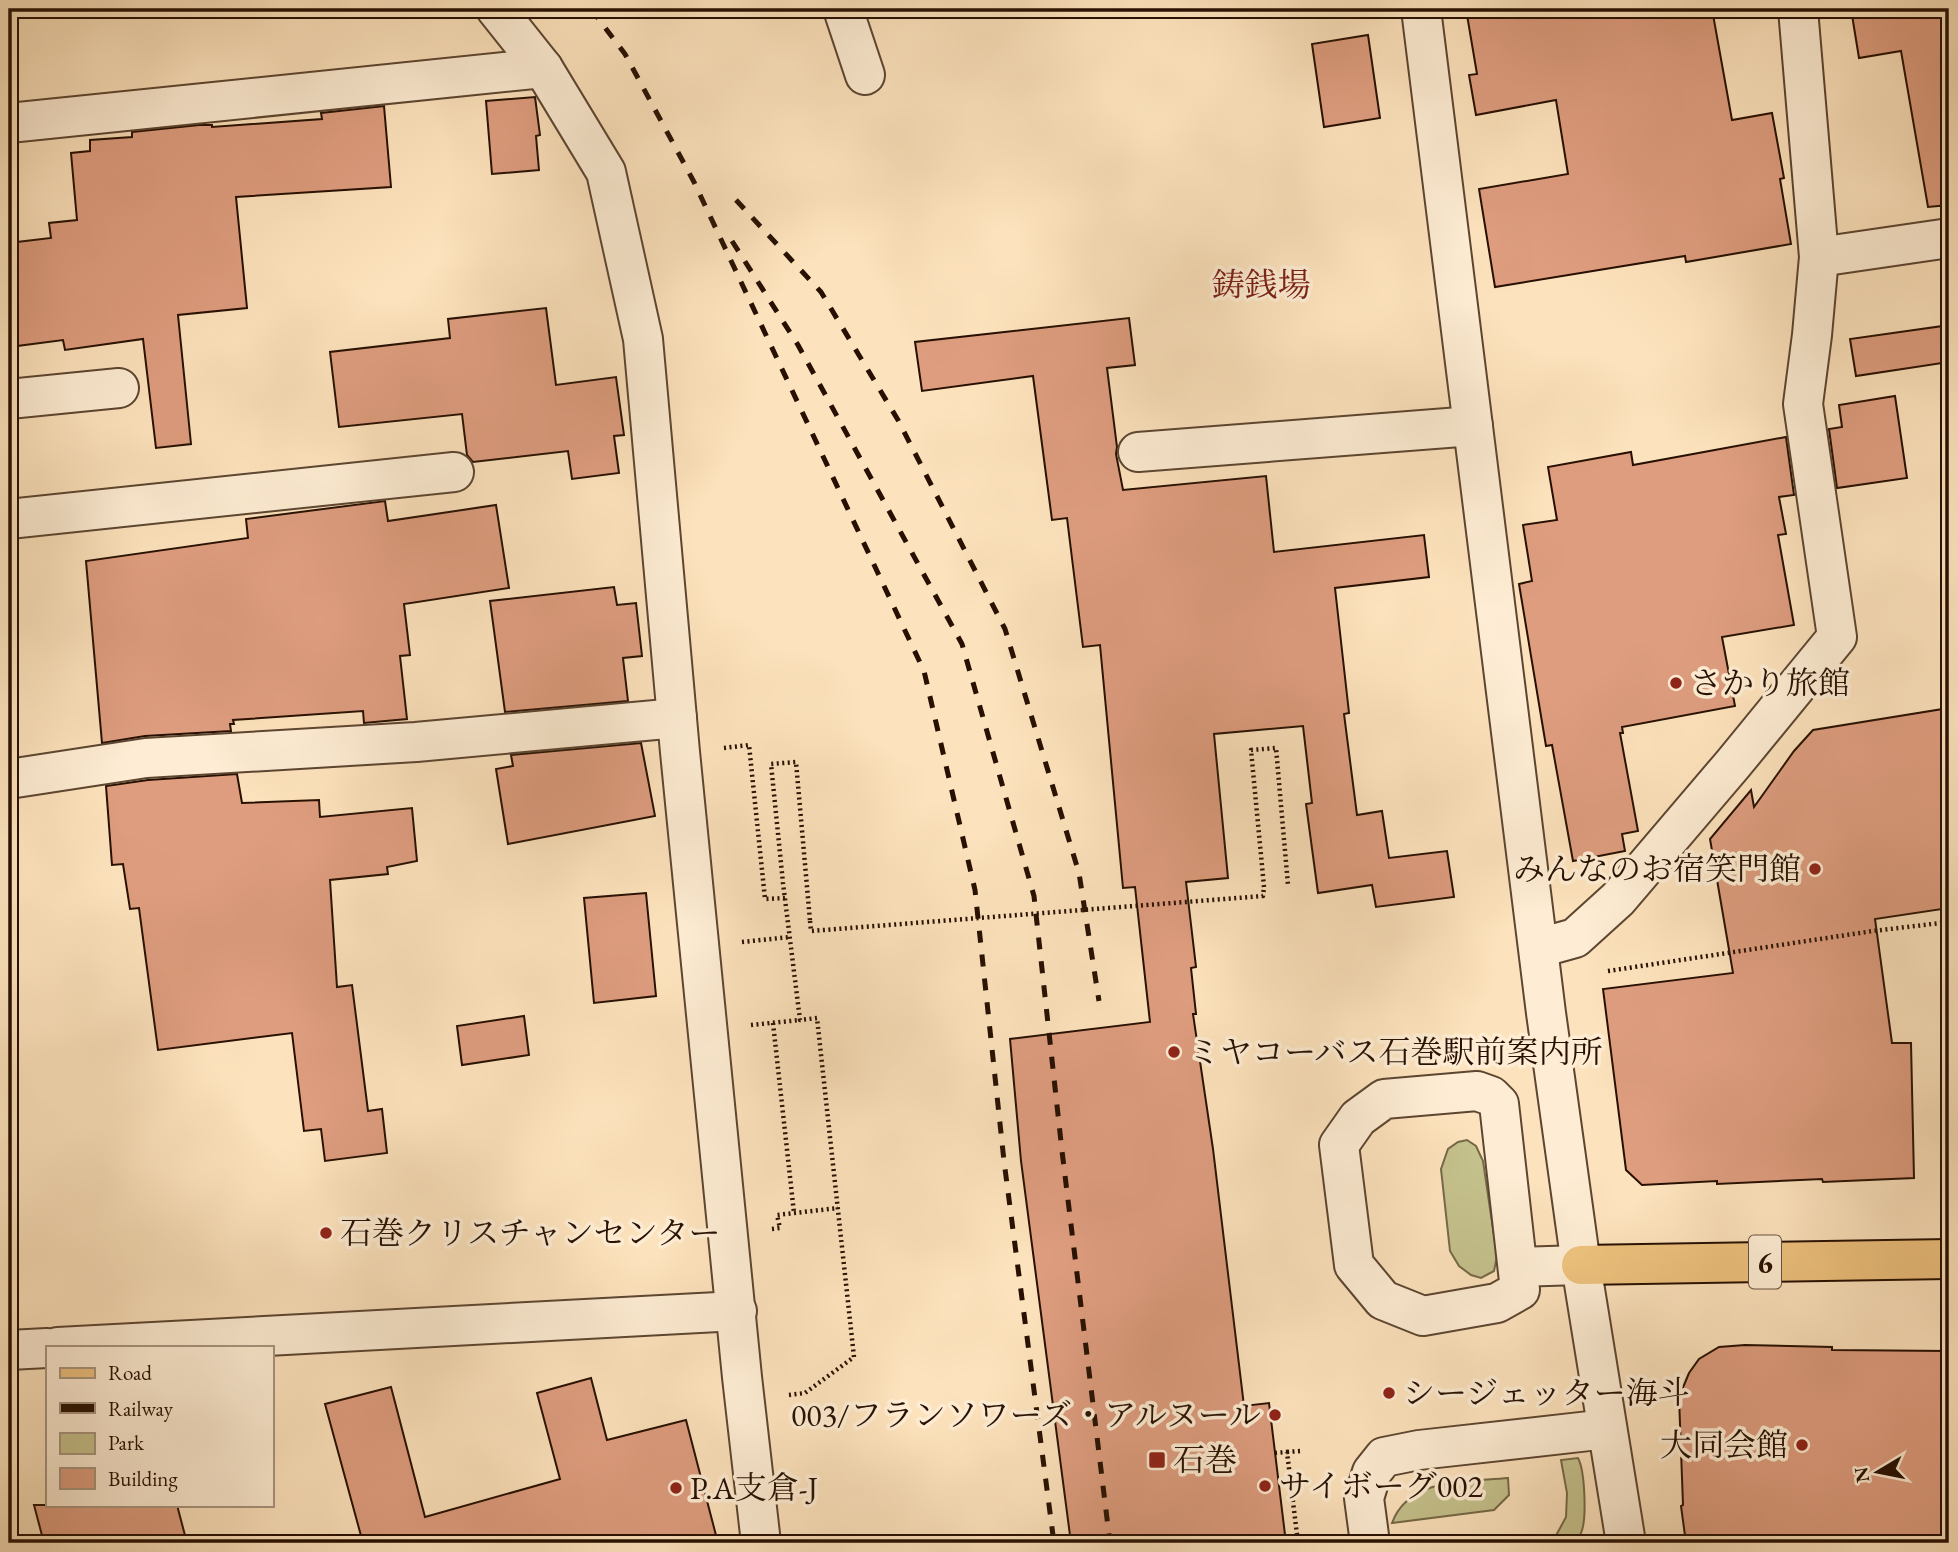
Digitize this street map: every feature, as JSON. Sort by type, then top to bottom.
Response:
[{"type":"main road","name":"6","points":[[1581,1265],[1949,1259]]},
{"type":"street","points":[[496,9],[543,68],[606,172],[643,339],[677,718],[761,1543]]},
{"type":"street","points":[[843,9],[865,75]]},
{"type":"street","points":[[1421,9],[1546,1013],[1581,1265],[1626,1543]]},
{"type":"street","points":[[1539,948],[1575,938],[1618,899],[1837,637],[1803,404],[1819,257],[1798,9]]},
{"type":"street","points":[[9,123],[543,68]]},
{"type":"street","points":[[1819,257],[1949,238]]},
{"type":"street","points":[[9,399],[119,388]]},
{"type":"street","points":[[1138,452],[1473,426]]},
{"type":"street","points":[[9,519],[454,472]]},
{"type":"street","points":[[9,779],[146,758],[416,742],[677,718]]},
{"type":"street","points":[[1477,1091],[1491,1096],[1499,1104],[1518,1267],[1520,1290],[1497,1303],[1423,1316],[1383,1300],[1354,1265],[1339,1145],[1358,1118],[1384,1099],[1477,1091]]},
{"type":"street","points":[[1518,1267],[1581,1265]]},
{"type":"street","points":[[100,1346],[185,1344],[737,1311]]},
{"type":"street","points":[[9,1350],[46,1348]]},
{"type":"street","points":[[1370,1543],[1364,1498],[1372,1472],[1384,1457],[1419,1450],[1607,1429]]},
{"type":"path","points":[[713,749],[748,745],[765,898],[785,898]]},
{"type":"path","points":[[777,1396],[804,1393],[854,1357],[817,1018],[800,1020],[771,764],[796,762],[811,931],[1263,896],[1251,750],[1276,748],[1287,885]]},
{"type":"path","points":[[1597,972],[1949,922]]},
{"type":"path","points":[[773,1023],[794,1213]]},
{"type":"path","points":[[729,1233],[780,1228],[777,1215],[838,1208]]},
{"type":"path","points":[[1275,1453],[1300,1451]]},
{"type":"path","points":[[1287,1452],[1298,1543]]},
{"type":"green space","points":[[1467,1140],[1476,1146],[1483,1161],[1497,1256],[1494,1271],[1481,1278],[1471,1275],[1459,1266],[1450,1251],[1441,1169],[1448,1149]]},
{"type":"green space","points":[[1578,1458],[1584,1496],[1583,1527],[1575,1543],[1552,1543],[1566,1517],[1567,1493],[1561,1460]]},
{"type":"green space","points":[[1508,1478],[1509,1495],[1494,1510],[1392,1523],[1400,1508],[1425,1490],[1458,1482]]},
{"type":"building","points":[[1466,9],[1712,9],[1732,120],[1772,113],[1784,178],[1780,179],[1791,244],[1686,262],[1685,256],[1495,287],[1479,189],[1568,174],[1556,100],[1476,115],[1469,75],[1477,74]]},
{"type":"building","points":[[1851,9],[1949,9],[1949,205],[1928,207],[1901,51],[1859,58]]},
{"type":"building","points":[[1368,35],[1380,118],[1324,127],[1312,44]]},
{"type":"building","points":[[535,97],[540,135],[536,136],[539,170],[492,174],[486,101]]},
{"type":"building","points":[[384,106],[391,187],[236,197],[247,308],[178,315],[191,444],[156,448],[143,339],[65,350],[63,340],[9,347],[9,243],[51,238],[49,223],[77,220],[71,153],[90,151],[90,140],[132,137],[132,132],[199,125],[212,127],[322,119],[321,113]]},
{"type":"building","points":[[546,308],[556,385],[616,377],[624,435],[614,436],[619,473],[572,479],[568,451],[473,462],[467,455],[462,414],[339,427],[330,352],[450,338],[448,319]]},
{"type":"building","points":[[1129,318],[1135,365],[1107,368],[1116,454],[1123,490],[1266,476],[1274,552],[1424,535],[1429,577],[1335,588],[1349,713],[1344,714],[1357,815],[1382,811],[1389,858],[1447,851],[1454,897],[1376,907],[1372,885],[1318,893],[1306,804],[1312,803],[1303,726],[1214,734],[1228,878],[1186,882],[1196,967],[1191,968],[1196,1014],[1193,1014],[1213,1149],[1244,1406],[1269,1403],[1286,1543],[1071,1543],[1021,1161],[1010,1039],[1150,1022],[1135,887],[1123,888],[1100,645],[1083,647],[1067,518],[1052,520],[1033,376],[922,391],[915,342]]},
{"type":"building","points":[[1943,326],[1949,362],[1856,376],[1850,339]]},
{"type":"building","points":[[1895,396],[1907,478],[1837,488],[1829,429],[1842,427],[1839,405]]},
{"type":"building","points":[[1786,437],[1794,495],[1779,497],[1786,534],[1778,535],[1794,625],[1722,637],[1735,706],[1622,727],[1623,733],[1620,733],[1638,831],[1622,834],[1625,851],[1573,861],[1552,745],[1546,746],[1519,584],[1532,581],[1523,525],[1557,520],[1548,467],[1631,452],[1633,465]]},
{"type":"building","points":[[385,501],[388,521],[496,505],[509,588],[404,604],[410,655],[400,656],[407,719],[364,723],[363,711],[233,720],[234,724],[230,724],[231,731],[145,736],[102,743],[86,561],[248,538],[246,519]]},
{"type":"building","points":[[614,587],[617,605],[636,603],[642,656],[623,658],[628,701],[505,712],[490,601]]},
{"type":"building","points":[[1949,708],[1949,908],[1875,919],[1892,1043],[1911,1043],[1914,1178],[1642,1185],[1626,1170],[1603,989],[1733,973],[1710,839],[1751,790],[1754,807],[1794,751],[1813,730]]},
{"type":"building","points":[[641,743],[655,816],[508,844],[496,769],[513,766],[511,755]]},
{"type":"building","points":[[237,774],[242,803],[319,800],[320,817],[412,808],[417,861],[387,867],[388,874],[330,880],[337,987],[352,985],[368,1111],[382,1109],[387,1153],[325,1161],[321,1129],[304,1131],[292,1033],[158,1050],[139,908],[130,909],[123,864],[112,865],[106,786],[148,780]]},
{"type":"building","points":[[646,893],[656,996],[594,1003],[584,898]]},
{"type":"building","points":[[524,1016],[529,1055],[462,1065],[457,1026]]},
{"type":"building","points":[[1719,1347],[1832,1347],[1832,1350],[1949,1351],[1949,1543],[1686,1543],[1681,1506],[1679,1397],[1689,1373],[1699,1359]]},
{"type":"building","points":[[591,1378],[607,1440],[686,1420],[718,1543],[363,1543],[325,1404],[391,1387],[425,1517],[560,1479],[537,1393]]},
{"type":"building","points":[[34,1505],[177,1506],[187,1543],[44,1543]]},
{"type":"railway","points":[[591,9],[625,54],[694,182],[924,671],[975,890],[1004,1161],[1054,1543]]},
{"type":"railway","points":[[736,200],[821,292],[898,420],[1005,629],[1079,873],[1099,1001]]},
{"type":"railway","points":[[732,241],[798,345],[962,644],[1034,896],[1110,1543]]},
{"type":"place","name":"さかり旅館","points":[[1676,683]]},
{"type":"place","name":"みんなのお宿笑門館","points":[[1815,869]]},
{"type":"place","name":"ミヤコーバス石巻駅前案内所","points":[[1174,1052]]},
{"type":"place","name":"石巻クリスチャンセンター","points":[[326,1233]]},
{"type":"place","name":"シージェッター海斗","points":[[1389,1393]]},
{"type":"place","name":"003/フランソワーズ・アルヌール","points":[[1275,1415]]},
{"type":"place","name":"大同会館","points":[[1802,1445]]},
{"type":"place","name":"石巻","points":[[1157,1460]]},
{"type":"place","name":"サイボーグ002","points":[[1265,1486]]},
{"type":"place","name":"P.A支倉-J","points":[[676,1488]]},
{"type":"district","name":"鋳銭場","points":[[1261,284]]}]
